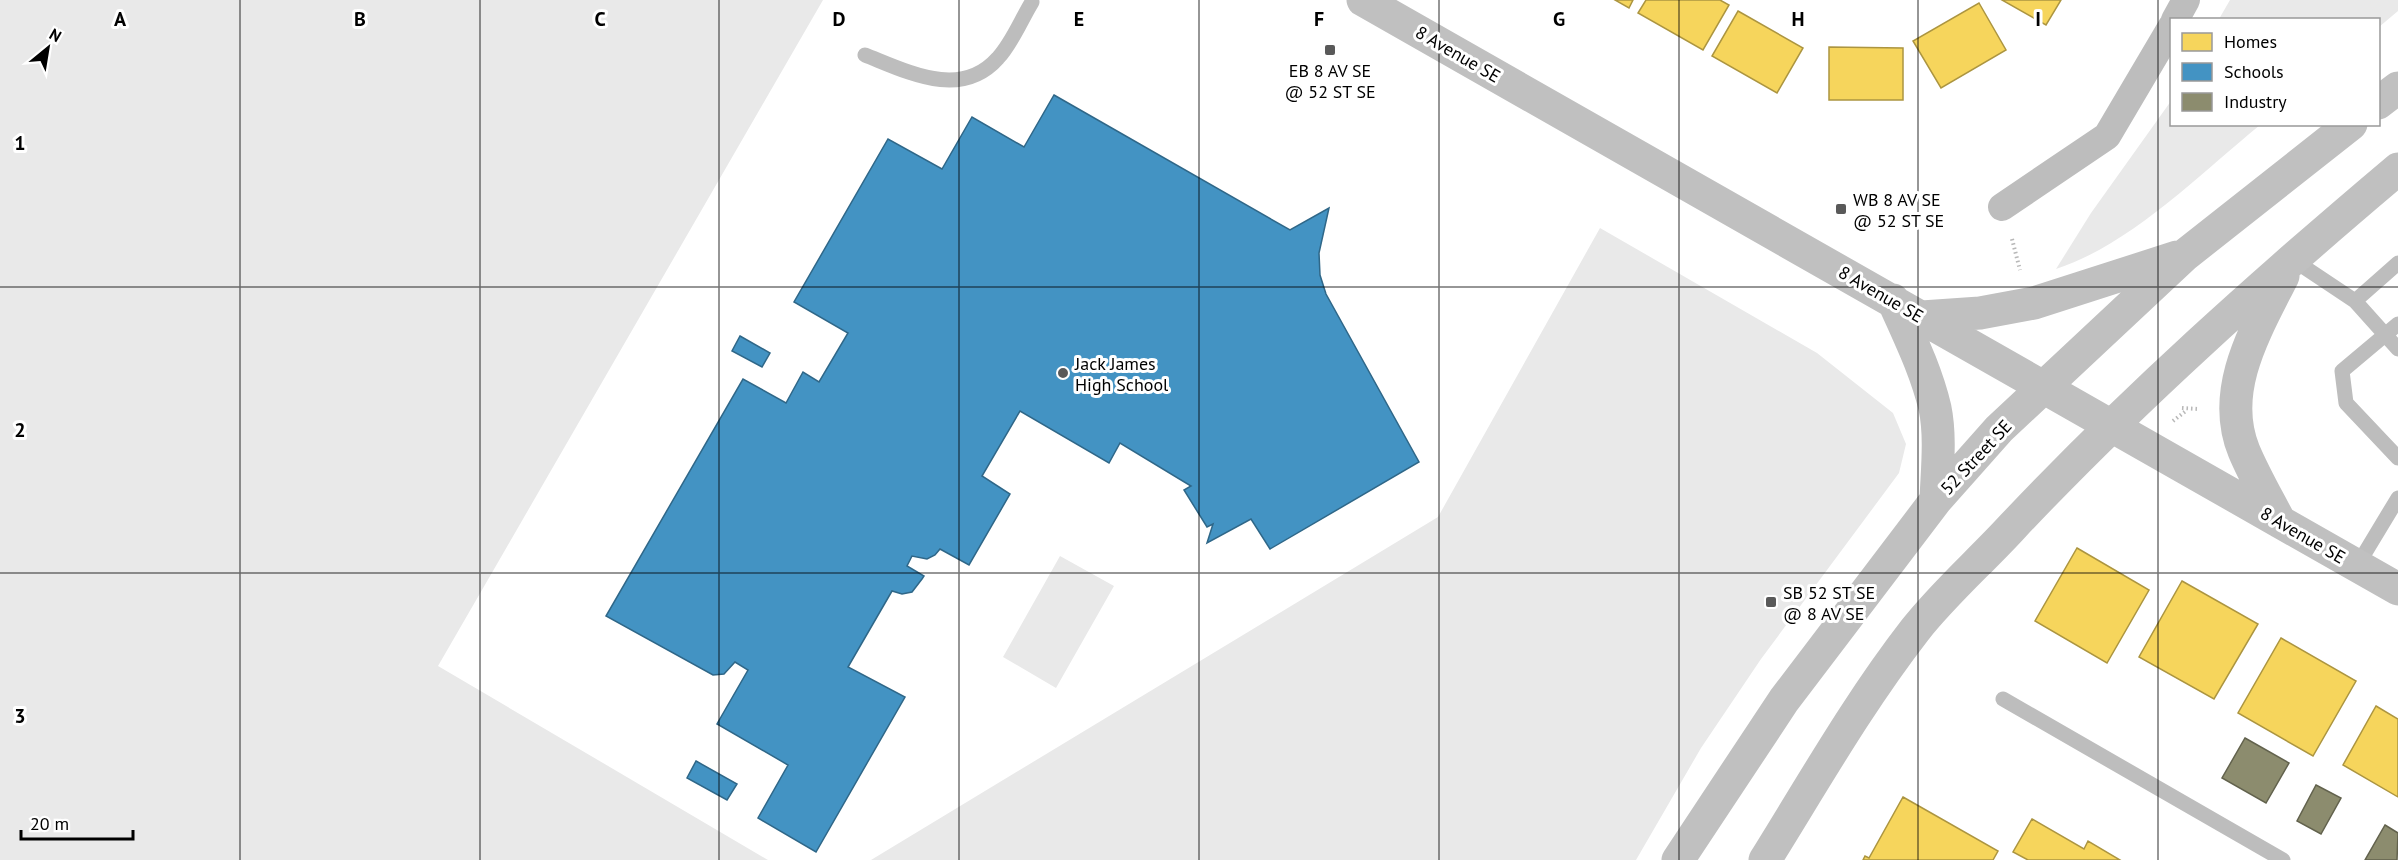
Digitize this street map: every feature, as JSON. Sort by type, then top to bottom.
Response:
[{"type":"main road","name":"8 Avenue SE","points":[[1363,0],[2398,589]]},
{"type":"main road","points":[[2380,102],[2398,88]]},
{"type":"main road","name":"52 Street SE","points":[[1678,860],[1784,700],[1936,500],[1999,429],[2046,388],[2185,255],[2348,126]]},
{"type":"main road","points":[[1765,860],[1840,740],[1916,629],[2111,425],[2292,259],[2398,169]]},
{"type":"main road","points":[[1922,317],[1980,313],[2034,303],[2185,255]]},
{"type":"main road","points":[[2280,522],[2243,449],[2235,407],[2242,359],[2292,259]]},
{"type":"main road","points":[[1893,300],[1922,363],[1935,410],[1938,460],[1936,500]]},
{"type":"street","points":[[2176,18],[2186,0]]},
{"type":"street","points":[[2002,207],[2107,136],[2170,29]]},
{"type":"lane","points":[[866,55],[911,74],[946,81],[974,77],[999,58],[1032,2]]},
{"type":"lane","points":[[2292,259],[2355,301],[2398,349]]},
{"type":"lane","points":[[2355,301],[2398,263]]},
{"type":"lane","points":[[2398,324],[2342,371],[2346,403],[2398,458]]},
{"type":"lane","points":[[2357,566],[2398,498]]},
{"type":"lane","points":[[2003,699],[2283,860]]},
{"type":"path","points":[[2173,421],[2187,410],[2198,410]]},
{"type":"shaded area","points":[[0,0],[823,0],[438,666],[768,860],[0,860]]},
{"type":"shaded area","points":[[2230,0],[2398,0],[2398,11],[2380,26],[2380,18],[2220,18]]},
{"type":"shaded area","points":[[2170,102],[2170,126],[2259,126],[2189,186],[2137,226],[2084,258],[2056,269],[2091,213]]},
{"type":"shaded area","points":[[1600,228],[1817,353],[1893,413],[1906,444],[1899,473],[1761,659],[1701,748],[1636,860],[871,860],[1438,517]]},
{"type":"shaded area","points":[[1060,556],[1114,586],[1056,688],[1003,657]]},
{"type":"building: Homes","points":[[1615,0],[1633,0],[1629,8]]},
{"type":"building: Homes","points":[[1646,0],[1720,0],[1729,5],[1703,50],[1638,13]]},
{"type":"building: Homes","points":[[2002,0],[2061,0],[2046,25]]},
{"type":"building: Homes","points":[[1979,3],[2006,50],[1941,88],[1913,41]]},
{"type":"building: Homes","points":[[1738,11],[1803,48],[1777,93],[1712,56]]},
{"type":"building: Homes","points":[[1829,47],[1903,48],[1903,100],[1829,100]]},
{"type":"building: Homes","points":[[2077,548],[2149,590],[2107,663],[2035,621]]},
{"type":"building: Homes","points":[[2182,581],[2258,624],[2214,699],[2139,657]]},
{"type":"building: Homes","points":[[2281,638],[2356,681],[2313,756],[2238,713]]},
{"type":"building: Homes","points":[[2376,706],[2398,719],[2398,797],[2343,765]]},
{"type":"building: Homes","points":[[1903,797],[1998,851],[1993,860],[1863,860],[1865,856],[1869,858]]},
{"type":"building: Homes","points":[[2032,819],[2084,849],[2088,841],[2120,860],[2028,860],[2013,852]]},
{"type":"building: Schools","points":[[1054,95],[1290,230],[1329,208],[1319,253],[1320,275],[1326,294],[1419,462],[1270,549],[1251,519],[1207,543],[1213,524],[1207,527],[1184,490],[1191,486],[1120,443],[1109,463],[1020,411],[982,476],[1010,494],[969,565],[940,549],[927,559],[912,556],[907,566],[924,576],[912,592],[902,594],[892,591],[848,667],[905,697],[816,852],[758,818],[788,765],[717,724],[748,670],[735,662],[724,674],[713,675],[606,616],[743,379],[786,403],[803,372],[819,382],[848,333],[794,302],[888,139],[942,169],[972,117],[1024,147]]},
{"type":"building: Schools","points":[[740,336],[770,353],[762,367],[732,351]]},
{"type":"building: Schools","points":[[696,761],[737,784],[727,800],[687,778]]},
{"type":"building: Industry","points":[[2245,738],[2289,763],[2266,803],[2222,778]]},
{"type":"building: Industry","points":[[2316,785],[2341,798],[2321,834],[2297,821]]},
{"type":"building: Industry","points":[[2385,825],[2398,833],[2397,860],[2365,860]]},
{"type":"place","name":"EB 8 AV SE @ 52 ST SE","points":[[1330,50]]},
{"type":"place","name":"WB 8 AV SE @ 52 ST SE","points":[[1841,209]]},
{"type":"place","name":"Jack James High School","points":[[1063,373]]},
{"type":"place","name":"SB 52 ST SE @ 8 AV SE","points":[[1771,602]]}]
